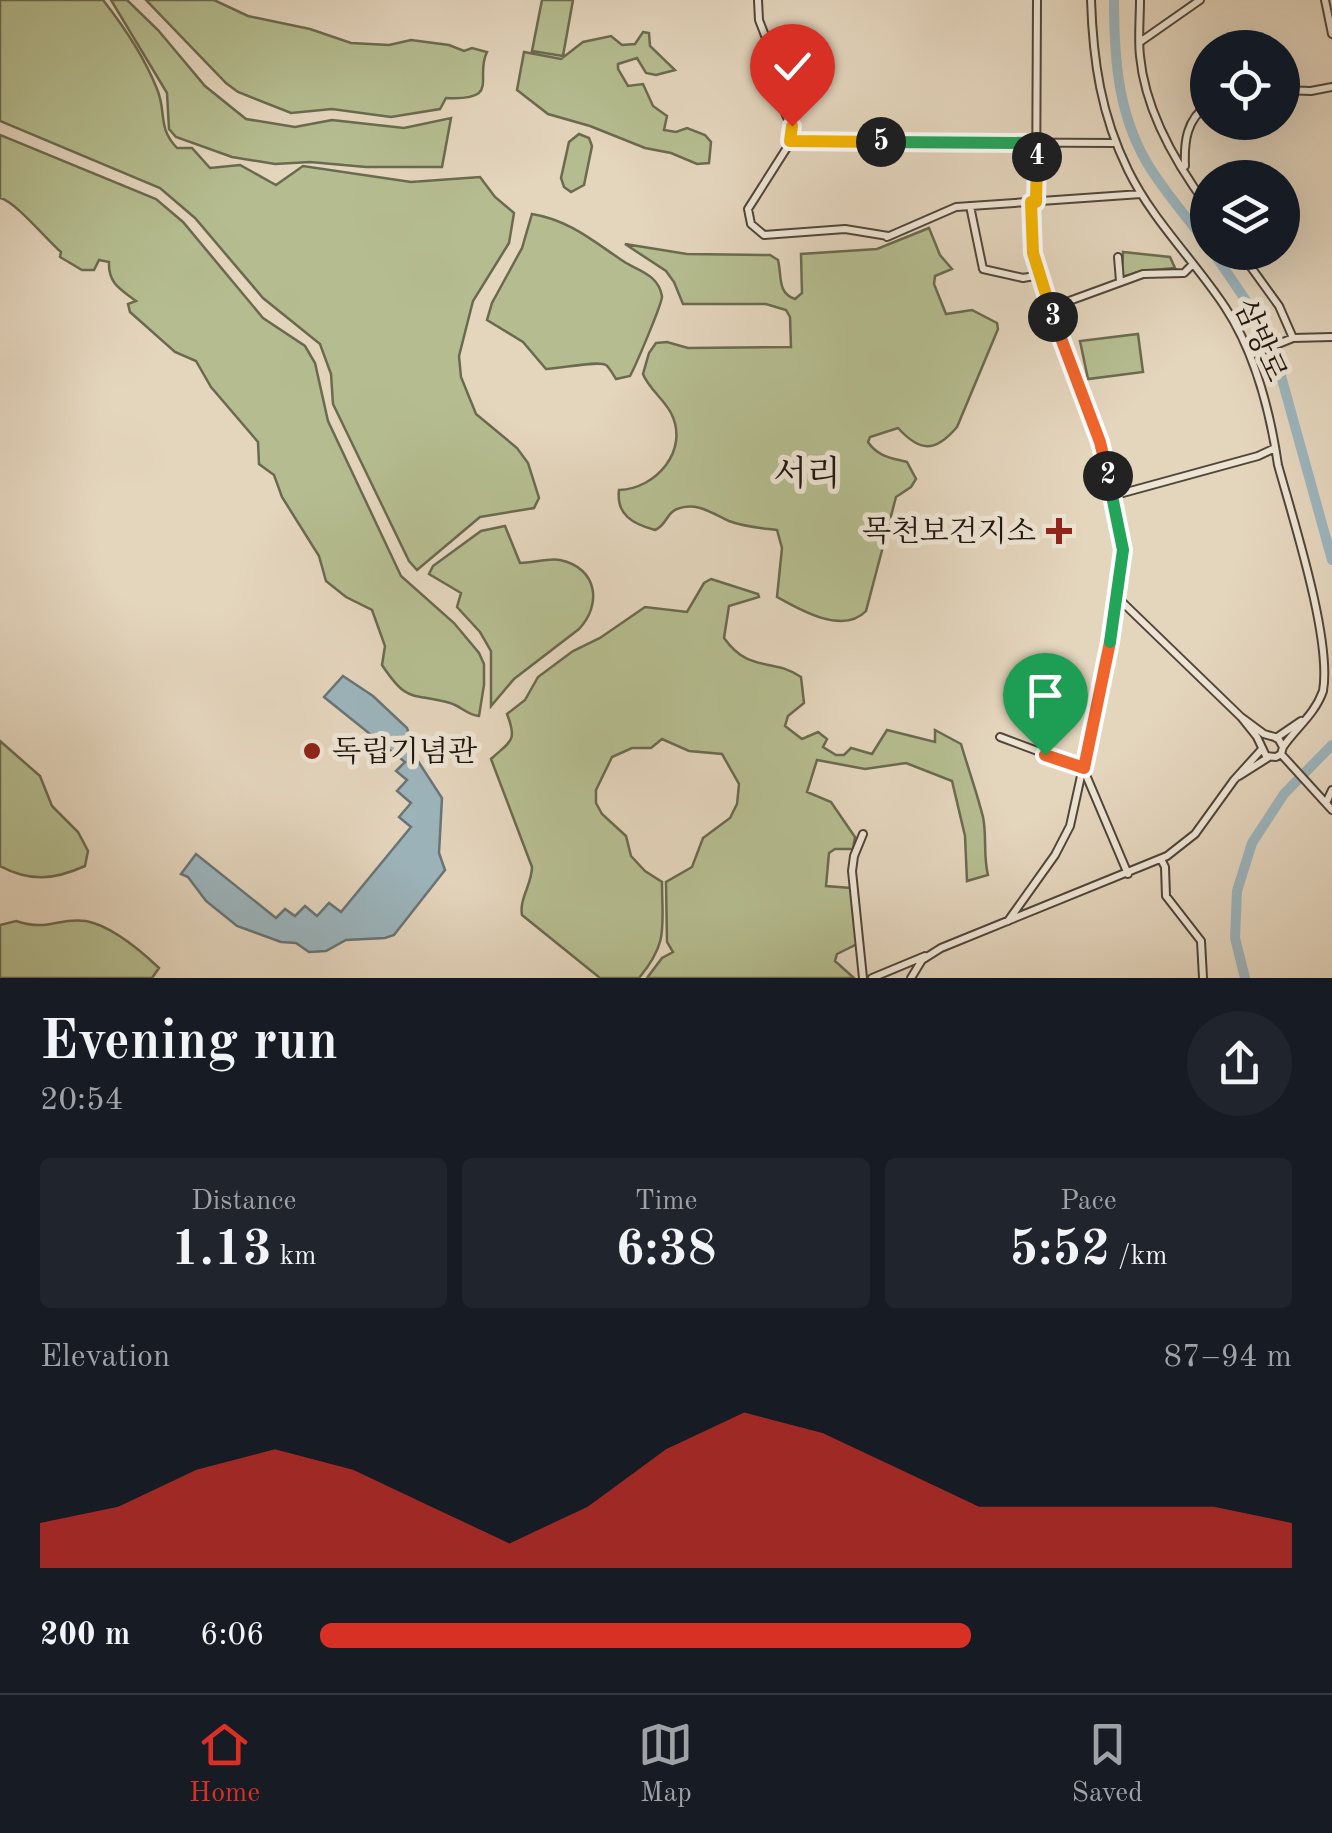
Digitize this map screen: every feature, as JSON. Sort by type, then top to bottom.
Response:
[{"type":"street","points":[[758,0],[774,90],[792,126],[790,141],[748,209],[748,219],[764,235],[861,230],[887,237],[956,207],[1141,194]]},
{"type":"street","points":[[1008,920],[1063,842],[1084,768],[1118,598],[1123,550],[1100,442],[1050,308],[1031,238],[1037,143],[1036,0]]},
{"type":"street","name":"삼방로","points":[[1092,0],[1097,86],[1116,144],[1141,194],[1190,260]]},
{"type":"street","points":[[1140,0],[1143,75],[1152,107],[1190,179]]},
{"type":"street","points":[[1140,42],[1200,0]]},
{"type":"street","points":[[1325,0],[1332,34]]},
{"type":"street","points":[[1300,91],[1332,87]]},
{"type":"street","points":[[1186,173],[1184,143],[1190,128]]},
{"type":"street","points":[[790,141],[1116,144]]},
{"type":"street","points":[[970,206],[983,269],[1024,278],[1040,275]]},
{"type":"street","points":[[1115,261],[1120,281]]},
{"type":"street","points":[[1050,308],[1142,274],[1184,273],[1190,267]]},
{"type":"street","name":"삼방로","points":[[1198,270],[1226,308],[1251,355],[1328,652],[1322,695],[1284,754]]},
{"type":"street","points":[[1253,270],[1279,306],[1292,338]]},
{"type":"street","points":[[1251,355],[1292,338],[1332,337]]},
{"type":"street","points":[[1112,496],[1275,448]]},
{"type":"street","points":[[1258,456],[1278,465]]},
{"type":"street","points":[[1118,598],[1241,717],[1269,757]]},
{"type":"street","points":[[1241,717],[1274,737],[1332,810]]},
{"type":"street","points":[[872,978],[1161,860],[1194,834],[1262,747],[1307,718]]},
{"type":"street","points":[[1000,737],[1084,768],[1128,874]]},
{"type":"street","points":[[1238,776],[1269,757],[1284,754]]},
{"type":"street","points":[[1323,801],[1332,790]]},
{"type":"street","points":[[863,834],[852,871],[864,978]]},
{"type":"street","points":[[1161,860],[1170,903],[1201,941],[1203,978]]},
{"type":"street","points":[[911,978],[931,953]]},
{"type":"green space","points":[[0,0],[103,0],[152,77],[171,140],[177,148],[192,148],[210,168],[240,165],[276,185],[303,166],[411,182],[480,177],[514,213],[509,243],[473,301],[459,356],[461,377],[476,414],[517,448],[528,463],[539,498],[534,508],[480,517],[417,570],[409,561],[333,404],[331,374],[320,344],[263,298],[195,218],[160,188],[0,121]]},
{"type":"green space","points":[[111,0],[127,0],[205,86],[246,119],[295,127],[332,120],[404,128],[451,118],[442,167],[275,164],[232,157],[176,137],[169,129],[167,93]]},
{"type":"green space","points":[[146,0],[214,0],[248,16],[310,29],[351,43],[389,45],[411,40],[464,51],[472,48],[487,52],[483,86],[474,96],[446,98],[440,109],[391,117],[332,109],[291,113],[238,92],[226,83]]},
{"type":"green space","points":[[542,0],[573,0],[563,56],[532,51]]},
{"type":"green space","points":[[643,32],[649,33],[650,46],[675,70],[656,75],[646,73],[637,58],[618,64],[618,69],[628,86],[643,84],[653,106],[667,116],[664,130],[676,132],[687,128],[705,135],[711,142],[709,163],[697,164],[548,114],[517,90],[524,52],[561,59],[583,42],[611,36],[622,45],[635,44]]},
{"type":"green space","points":[[579,134],[589,138],[592,146],[584,185],[571,192],[561,178],[569,142]]},
{"type":"green space","points":[[0,135],[156,199],[183,222],[263,318],[305,346],[315,363],[328,421],[401,576],[454,623],[479,653],[484,664],[484,685],[479,716],[398,686],[382,665],[385,646],[372,610],[326,581],[319,556],[282,497],[274,475],[259,464],[258,442],[211,387],[196,361],[175,352],[130,312],[128,304],[136,301],[113,280],[109,262],[99,260],[94,270],[82,270],[60,257],[61,252],[30,221],[0,198]]},
{"type":"green space","points":[[532,214],[580,232],[647,274],[660,289],[661,301],[630,376],[616,379],[602,364],[546,369],[523,342],[487,320],[522,248]]},
{"type":"green space","points":[[929,228],[940,255],[952,269],[935,276],[934,284],[946,314],[972,310],[997,323],[998,329],[957,427],[942,442],[921,445],[898,428],[870,437],[868,442],[876,451],[907,462],[916,479],[896,497],[866,611],[857,618],[834,621],[777,597],[782,548],[777,530],[741,525],[704,509],[684,507],[673,511],[655,530],[623,512],[619,490],[633,488],[657,475],[673,453],[676,440],[671,413],[643,374],[656,343],[688,348],[791,347],[790,317],[786,310],[766,304],[683,304],[666,271],[625,244],[687,254],[770,255],[778,260],[785,293],[795,299],[802,293],[801,254],[877,249]]},
{"type":"green space","points":[[1123,252],[1170,257],[1175,268],[1122,277]]},
{"type":"green space","points":[[1138,334],[1143,372],[1088,379],[1080,341]]},
{"type":"green space","points":[[505,526],[520,563],[556,560],[573,564],[589,579],[593,599],[579,629],[514,679],[491,706],[491,651],[457,607],[461,593],[429,574],[433,566],[481,531]]},
{"type":"green space","points":[[711,579],[758,594],[759,597],[729,606],[724,638],[752,661],[801,677],[804,703],[788,716],[785,726],[802,739],[818,732],[827,739],[823,747],[836,755],[844,755],[851,748],[872,754],[887,730],[935,742],[935,730],[961,744],[983,817],[988,875],[967,881],[965,836],[952,781],[906,763],[865,769],[817,760],[807,792],[831,802],[855,837],[853,849],[829,853],[826,886],[851,888],[857,944],[837,954],[835,961],[854,978],[647,978],[662,958],[673,952],[667,942],[666,882],[692,867],[703,838],[730,818],[737,804],[739,784],[722,754],[689,751],[662,739],[651,748],[632,748],[612,757],[596,790],[596,803],[626,836],[631,856],[662,882],[659,944],[639,978],[600,978],[522,915],[532,867],[491,759],[512,736],[507,714],[525,700],[538,677],[573,651],[645,607],[687,612],[704,583]]},
{"type":"green space","points":[[0,741],[40,776],[52,806],[78,832],[88,851],[85,866],[42,877],[22,875],[0,866]]},
{"type":"green space","points":[[76,920],[96,924],[125,940],[159,968],[152,978],[0,978],[0,925],[16,921],[37,925]]},
{"type":"water","points":[[343,676],[373,696],[407,728],[416,758],[442,798],[439,853],[445,870],[394,935],[346,940],[326,951],[309,952],[296,943],[281,942],[237,926],[181,874],[196,854],[276,918],[285,909],[295,916],[305,906],[317,916],[329,903],[341,912],[411,827],[399,817],[411,803],[397,791],[407,780],[396,771],[405,762],[324,697]]},
{"type":"waterway","points":[[1114,0],[1120,89],[1132,131],[1152,171],[1190,222]]},
{"type":"waterway","points":[[1225,270],[1270,336],[1332,560]]},
{"type":"waterway","points":[[1245,978],[1235,938],[1237,891],[1252,843],[1284,794],[1332,745]]},
{"type":"place","name":"목천보건지소","points":[[1059,531]]},
{"type":"place","name":"독립기념관","points":[[312,751]]},
{"type":"district","name":"서리","points":[[807,473]]},
{"type":"route","points":[[792,126],[790,141],[1037,143],[1036,202],[1031,202],[1033,253],[1100,442],[1123,550],[1108,653],[1084,768],[1045,755]]}]
